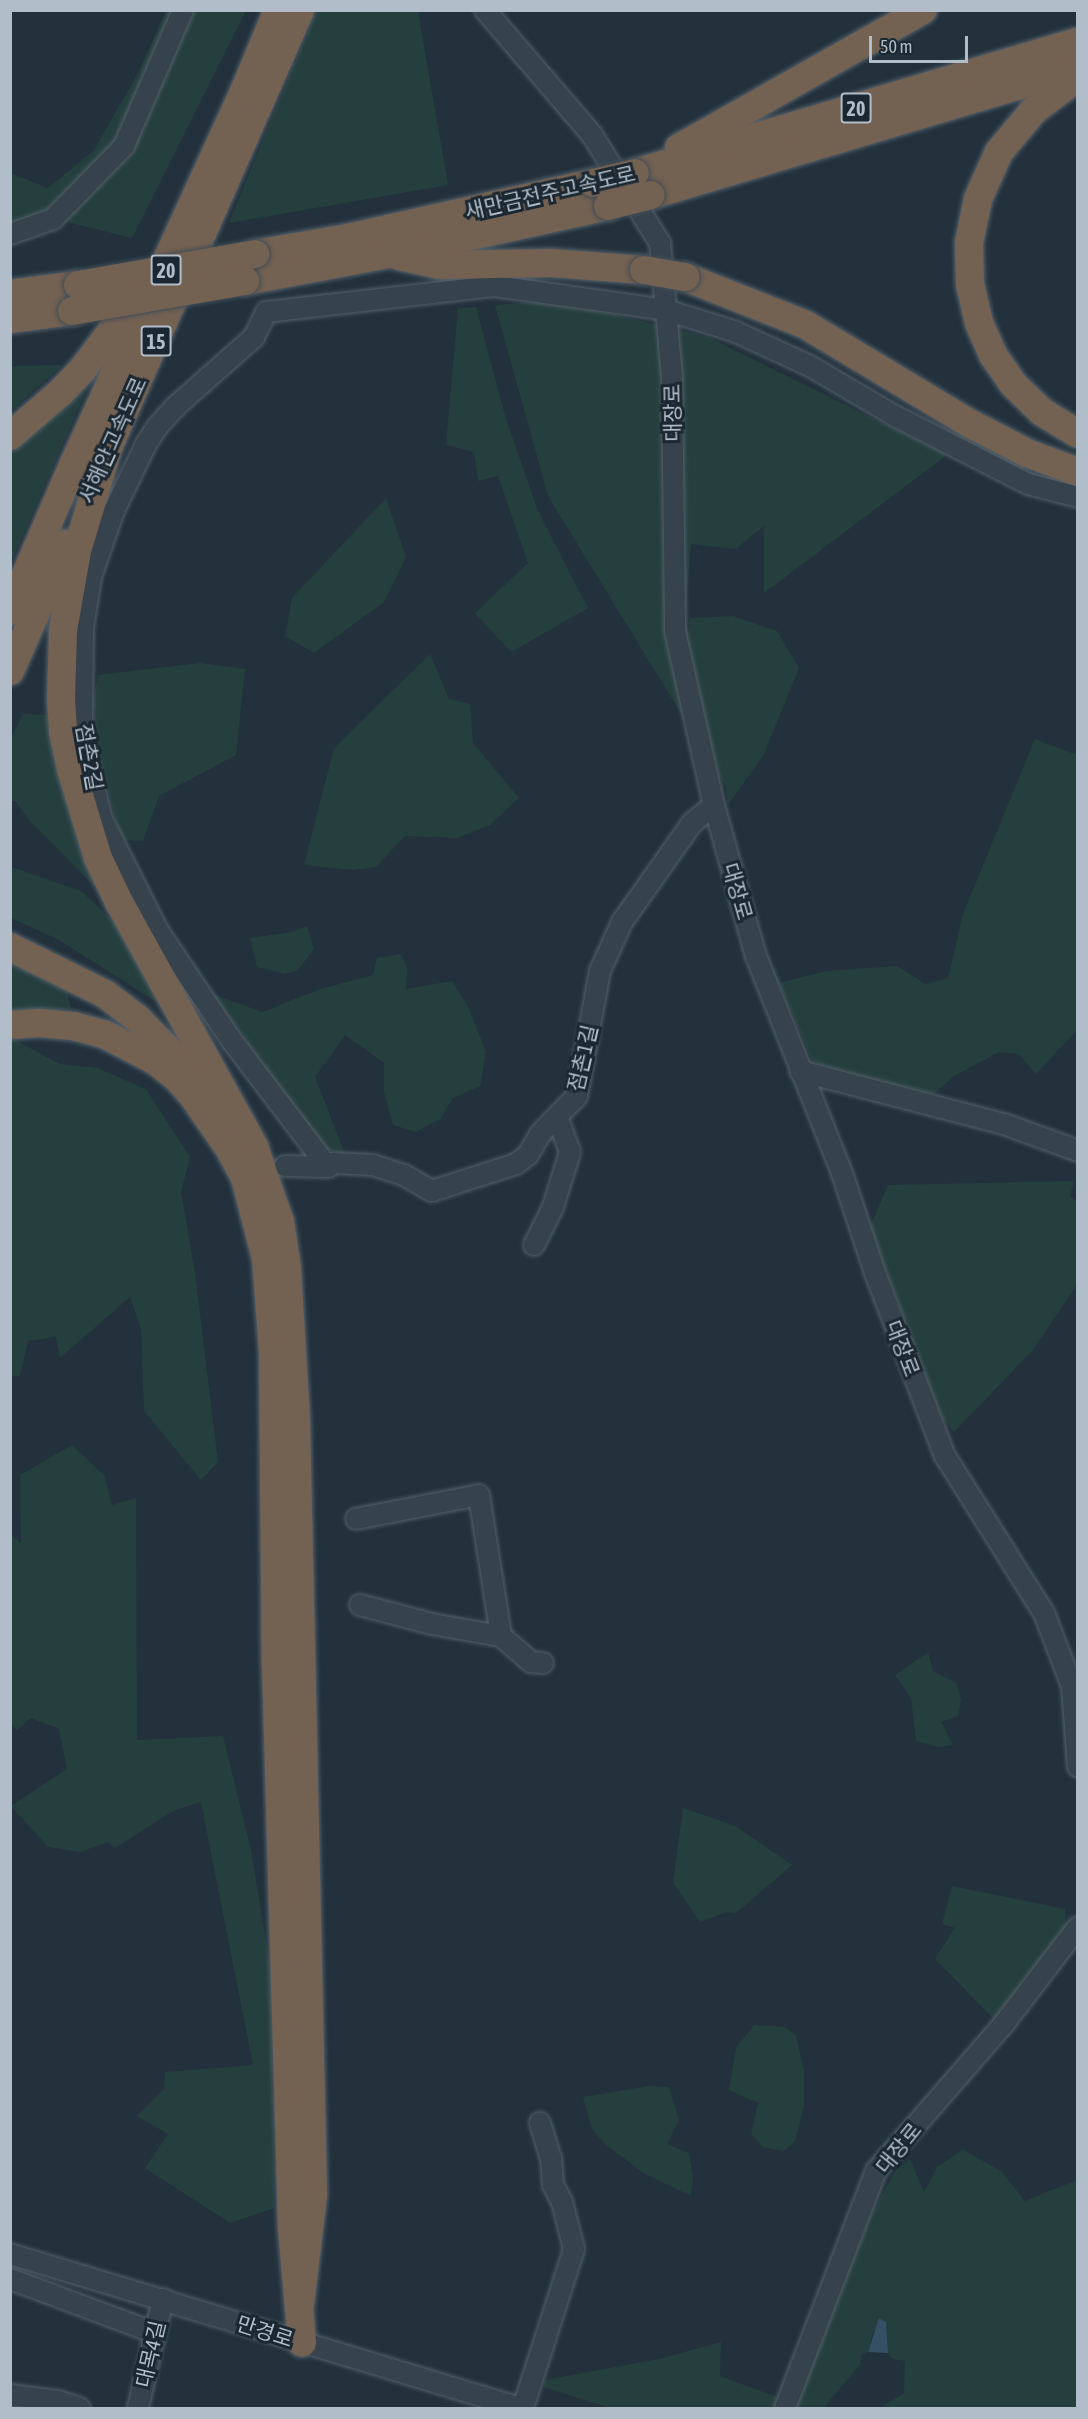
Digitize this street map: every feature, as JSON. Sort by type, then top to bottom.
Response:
[{"type":"highway","name":"서해안고속도로","points":[[10,611],[278,10]]},
{"type":"highway","name":"서해안고속도로","points":[[10,671],[300,10]]},
{"type":"highway","points":[[643,184],[923,10]]},
{"type":"highway","name":"새만금전주고속도로","points":[[643,184],[1077,42]]},
{"type":"highway","name":"새만금전주고속도로","points":[[10,294],[75,298],[245,281],[388,254],[1077,68]]},
{"type":"highway","points":[[1077,77],[1034,110],[999,152],[978,200],[969,243],[970,284],[979,322],[993,355],[1013,384],[1042,412],[1077,434]]},
{"type":"highway","name":"새만금전주고속도로","points":[[10,319],[75,298],[255,254],[600,195]]},
{"type":"highway","points":[[10,436],[60,393],[102,346],[180,231]]},
{"type":"highway","points":[[388,254],[440,265],[551,262],[644,270],[685,277],[806,325],[971,424],[1027,453],[1077,472]]},
{"type":"highway","points":[[108,448],[86,516],[68,590],[61,668],[63,730],[84,817],[98,858],[119,902],[258,1157],[280,1222],[288,1268],[296,1420],[313,2195],[300,2304]]},
{"type":"highway","points":[[10,933],[101,978],[147,1011],[176,1039],[236,1115]]},
{"type":"highway","points":[[10,947],[105,994],[163,1041],[212,1104],[234,1143],[249,1185],[266,1258],[273,1351],[276,1665],[292,2228],[302,2343]]},
{"type":"highway","points":[[10,1025],[39,1023],[84,1029],[106,1035],[156,1061],[177,1078],[193,1096],[229,1148],[249,1185]]},
{"type":"street","points":[[10,234],[53,219],[124,146],[183,10]]},
{"type":"street","name":"대장로","points":[[486,10],[592,135],[660,243],[672,377],[675,631],[714,805],[756,956],[842,1173],[875,1273],[945,1456],[1044,1613],[1072,1686],[1077,1767]]},
{"type":"street","name":"점촌2길","points":[[328,1167],[232,1041],[158,931],[102,819],[86,754],[82,715],[85,618],[91,577],[113,513],[146,444],[157,427],[254,337],[266,312],[494,286],[666,310]]},
{"type":"street","points":[[666,310],[736,332],[789,356],[895,416],[1028,484],[1077,497]]},
{"type":"street","name":"점촌1길","points":[[285,1166],[328,1167],[333,1163],[373,1165],[404,1175],[432,1191],[516,1164],[528,1155],[540,1134],[577,1096],[600,971],[622,922],[692,823],[714,805]]},
{"type":"street","points":[[800,1071],[1004,1124],[1077,1151]]},
{"type":"street","points":[[534,1245],[553,1207],[570,1152],[557,1116]]},
{"type":"street","points":[[356,1519],[479,1495],[501,1636]]},
{"type":"street","points":[[360,1605],[432,1624],[501,1636],[531,1662],[543,1663]]},
{"type":"street","name":"대장로","points":[[785,2409],[876,2171],[1003,2025],[1077,1927]]},
{"type":"street","points":[[521,2409],[574,2249],[562,2202],[553,2185],[551,2159],[540,2123]]},
{"type":"street","name":"만경로","points":[[10,2254],[521,2409]]},
{"type":"street","points":[[10,2279],[155,2333]]},
{"type":"street","name":"대목4길","points":[[138,2409],[163,2299]]},
{"type":"street","points":[[10,2395],[58,2401],[80,2409]]},
{"type":"green space","points":[[166,11],[246,11],[132,238],[35,214],[11,225],[10,173],[48,188],[94,150],[137,75]]},
{"type":"green space","points":[[316,11],[418,11],[448,185],[229,223]]},
{"type":"green space","points":[[554,300],[708,337],[947,455],[764,593],[764,526],[736,549],[691,544],[685,619],[689,634],[690,618],[733,616],[777,631],[799,668],[764,754],[728,805],[726,787],[548,496],[495,305]]},
{"type":"green space","points":[[476,307],[506,419],[538,511],[588,608],[511,652],[475,613],[528,563],[498,476],[478,481],[474,452],[446,445],[458,308]]},
{"type":"green space","points":[[62,365],[11,411],[11,366]]},
{"type":"green space","points":[[96,368],[11,562],[11,438]]},
{"type":"green space","points":[[386,498],[406,557],[384,602],[314,653],[285,636],[292,598]]},
{"type":"green space","points":[[430,654],[449,699],[470,704],[473,743],[519,798],[490,825],[457,838],[405,836],[376,867],[353,870],[304,865],[334,748]]},
{"type":"green space","points":[[200,663],[245,669],[236,755],[159,796],[143,841],[121,840],[98,751],[92,699],[99,675]]},
{"type":"green space","points":[[23,714],[50,715],[98,890],[29,820],[15,801],[11,801],[11,738]]},
{"type":"green space","points":[[1035,739],[1077,755],[1077,1030],[1036,1074],[1019,1054],[999,1052],[954,1076],[934,1094],[846,1075],[813,1062],[779,983],[826,971],[897,966],[926,984],[948,978],[963,914]]},
{"type":"green space","points":[[11,867],[81,891],[113,921],[166,1008],[59,940],[11,918]]},
{"type":"green space","points":[[307,926],[314,949],[298,970],[285,974],[257,967],[250,938],[292,932]]},
{"type":"green space","points":[[401,954],[407,967],[406,989],[452,981],[469,1009],[486,1052],[480,1086],[453,1098],[440,1119],[416,1132],[393,1125],[384,1092],[384,1063],[345,1035],[315,1077],[345,1154],[324,1149],[212,994],[262,1012],[317,990],[373,975],[377,958]]},
{"type":"green space","points":[[11,962],[66,987],[71,1009],[11,1014]]},
{"type":"green space","points":[[11,1038],[60,1064],[97,1068],[146,1089],[190,1157],[181,1192],[195,1273],[218,1462],[201,1480],[144,1411],[141,1329],[130,1297],[60,1358],[56,1337],[28,1341],[20,1376],[11,1376]]},
{"type":"green space","points":[[1074,1181],[1070,1196],[1078,1203],[1078,1280],[1074,1289],[1032,1351],[954,1432],[942,1419],[870,1227],[888,1185]]},
{"type":"green space","points":[[72,1445],[104,1475],[112,1505],[136,1498],[137,1740],[223,1736],[251,1850],[271,1972],[274,2208],[230,2223],[145,2168],[168,2134],[137,2116],[164,2089],[165,2072],[253,2065],[201,1802],[173,1811],[115,1848],[108,1842],[80,1852],[48,1847],[11,1806],[67,1769],[59,1729],[31,1718],[17,1730],[11,1725],[10,1535],[21,1543],[20,1475]]},
{"type":"green space","points":[[928,1652],[933,1671],[956,1683],[961,1699],[958,1716],[941,1722],[953,1745],[938,1747],[916,1741],[911,1698],[895,1675]]},
{"type":"green space","points":[[683,1808],[735,1826],[792,1865],[736,1913],[727,1912],[700,1922],[673,1883]]},
{"type":"green space","points":[[952,1886],[1065,1909],[1066,1927],[994,2019],[935,1959],[955,1928],[942,1924]]},
{"type":"green space","points":[[754,2025],[784,2027],[796,2035],[804,2071],[804,2105],[795,2141],[784,2151],[763,2147],[751,2134],[758,2103],[729,2090],[736,2048]]},
{"type":"green space","points":[[649,2086],[669,2087],[679,2120],[667,2144],[689,2153],[693,2178],[691,2196],[645,2174],[606,2145],[592,2129],[583,2097]]},
{"type":"green space","points":[[963,2149],[1002,2172],[1025,2201],[1077,2180],[1077,2408],[880,2408],[904,2393],[905,2361],[893,2359],[888,2353],[886,2323],[873,2332],[868,2352],[862,2354],[860,2365],[823,2408],[792,2408],[866,2223],[896,2170],[910,2159],[924,2192],[937,2167]]},
{"type":"green space","points":[[721,2342],[720,2376],[780,2398],[778,2408],[610,2408],[543,2387],[545,2380],[659,2359]]},
{"type":"water","points":[[879,2318],[886,2322],[888,2353],[868,2352]]}]
